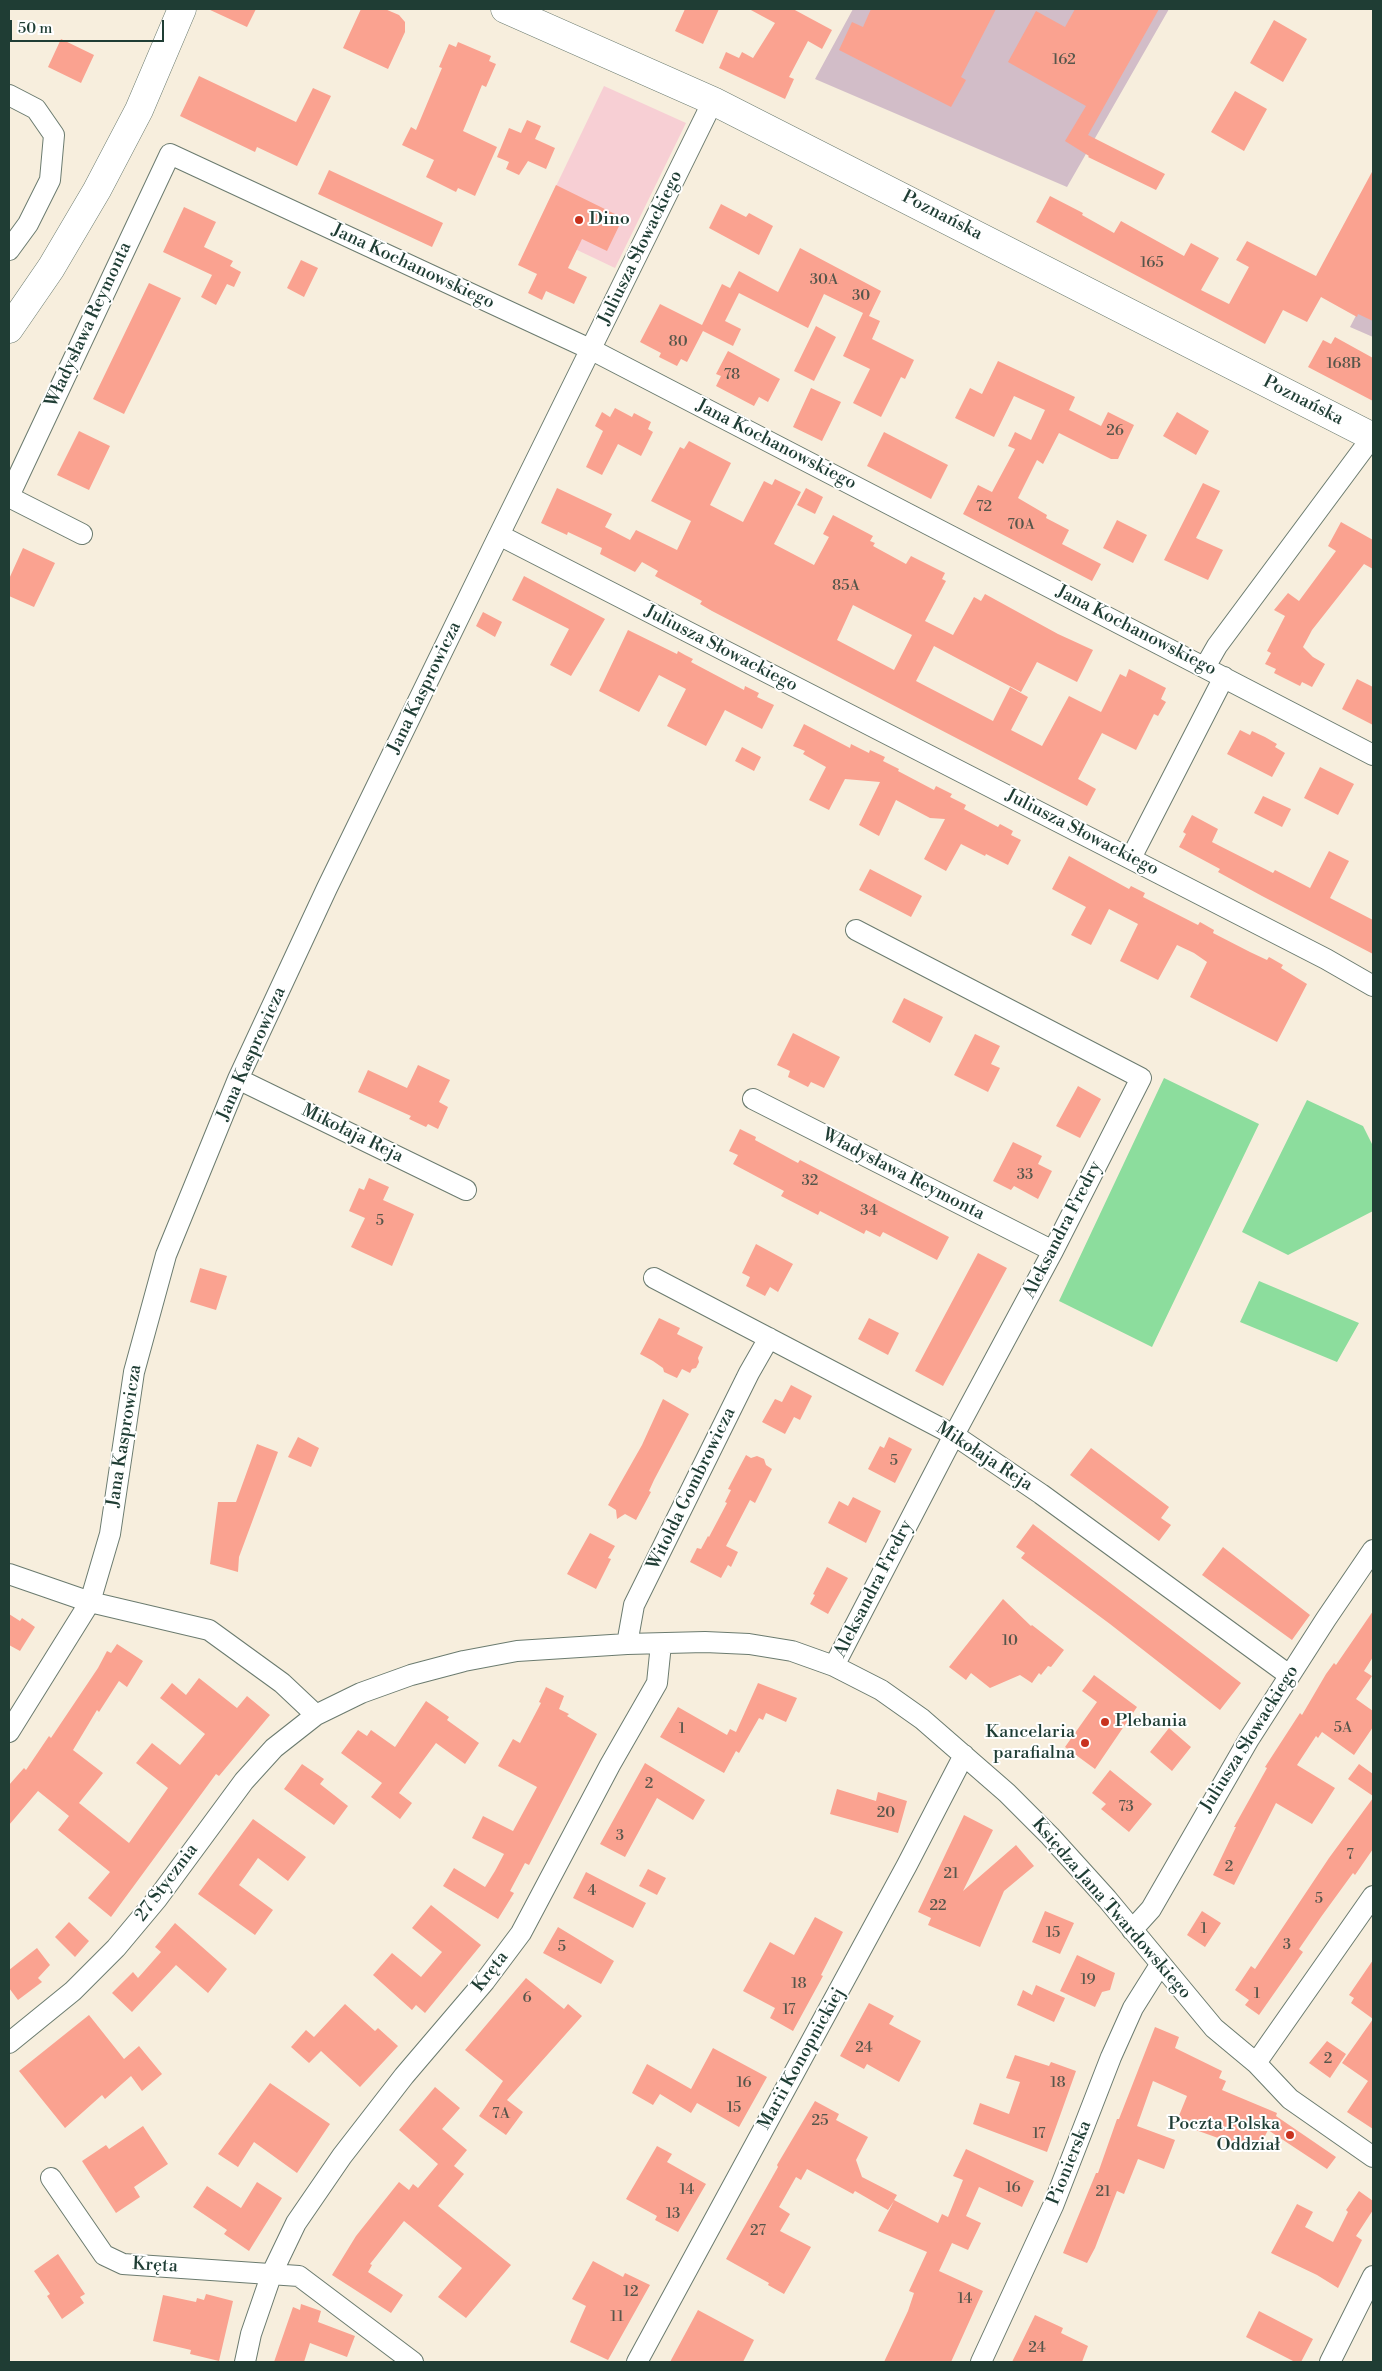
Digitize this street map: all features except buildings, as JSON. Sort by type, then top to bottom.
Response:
[{"type":"street","points":[[9,329],[51,268],[97,190],[139,110],[182,9]]},
{"type":"street","name":"Poznańska","points":[[505,9],[713,101],[1373,436]]},
{"type":"street","points":[[9,95],[36,109],[54,136],[50,180],[28,224],[9,250]]},
{"type":"street","name":"Juliusza Słowackiego","points":[[713,101],[592,350],[499,535],[1326,958],[1373,986]]},
{"type":"street","name":"Jana Kochanowskiego","points":[[170,154],[592,350],[1373,755]]},
{"type":"street","name":"Władysława Reymonta","points":[[9,497],[170,154]]},
{"type":"street","points":[[1205,667],[1216,646],[1373,436]]},
{"type":"street","points":[[9,497],[82,534]]},
{"type":"street","name":"Jana Kasprowicza","points":[[9,1732],[90,1602],[110,1534],[134,1372],[166,1255],[238,1079],[327,888],[499,535]]},
{"type":"street","points":[[1131,858],[1224,677]]},
{"type":"street","name":"Aleksandra Fredry","points":[[834,1666],[954,1435],[1053,1251],[1141,1078],[856,930]]},
{"type":"street","name":"Mikołaja Reja","points":[[238,1079],[466,1190]]},
{"type":"street","name":"Władysława Reymonta","points":[[753,1099],[1053,1251]]},
{"type":"street","name":"Mikołaja Reja","points":[[654,1278],[954,1435],[1041,1494],[1289,1675]]},
{"type":"street","name":"Witolda Gombrowicza","points":[[627,1644],[634,1605],[749,1373],[769,1338]]},
{"type":"street","name":"Juliusza Słowackiego","points":[[1132,1930],[1151,1909],[1208,1806],[1289,1675],[1373,1550]]},
{"type":"street","points":[[9,1574],[90,1602],[210,1630],[282,1683],[316,1715]]},
{"type":"street","name":"Księdza Jana Twardowskiego","points":[[316,1715],[361,1693],[411,1675],[464,1661],[517,1651],[627,1644],[749,1644],[792,1651],[834,1666],[882,1690],[922,1719],[964,1755],[1050,1836],[1214,2028],[1256,2063],[1290,2099],[1373,2157]]},
{"type":"street","name":"Kręta","points":[[245,2362],[251,2334],[272,2272],[296,2223],[342,2156],[404,2076],[485,1980],[521,1933],[610,1765],[657,1683],[661,1644]]},
{"type":"street","name":"27 Stycznia","points":[[9,2043],[74,1991],[116,1948],[157,1899],[244,1781],[274,1748],[316,1715]]},
{"type":"street","name":"Marii Konopnickiej","points":[[637,2362],[907,1865],[964,1755]]},
{"type":"street","points":[[1256,2063],[1373,1896]]},
{"type":"street","name":"Pionierska","points":[[981,2362],[1053,2206],[1111,2057],[1133,2008],[1160,1965]]},
{"type":"street","name":"Kręta","points":[[51,2178],[104,2255],[123,2264],[272,2272]]},
{"type":"street","points":[[272,2272],[299,2276],[413,2362]]},
{"type":"street","points":[[1330,2362],[1373,2276]]},
{"type":"shaded area","points":[[853,9],[1169,9],[1067,187],[815,79]]},
{"type":"shaded area","points":[[604,86],[686,123],[615,268],[535,230]]},
{"type":"shaded area","points":[[1373,283],[1373,337],[1350,327]]},
{"type":"green space","points":[[1164,1078],[1259,1124],[1152,1347],[1059,1301]]},
{"type":"green space","points":[[1307,1100],[1363,1126],[1373,1146],[1373,1211],[1288,1255],[1242,1232]]},
{"type":"green space","points":[[1259,1281],[1359,1323],[1337,1362],[1240,1322]]},
{"type":"place","name":"Dino","points":[[579,220]]},
{"type":"place","name":"Plebania","points":[[1105,1722]]},
{"type":"place","name":"Kancelaria parafialna","points":[[1085,1743]]},
{"type":"place","name":"Poczta Polska Oddział","points":[[1290,2135]]}]
